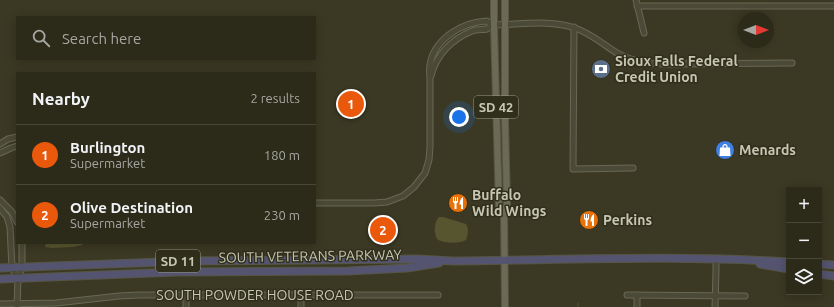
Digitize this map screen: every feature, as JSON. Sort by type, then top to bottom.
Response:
[{"type":"highway","name":"SOUTH VETERANS PARKWAY","points":[[0,268],[190,261],[417,259],[504,261],[668,258],[728,259]]},
{"type":"highway","points":[[728,259],[786,262]]},
{"type":"highway","points":[[728,259],[786,269]]},
{"type":"highway","name":"SOUTH VETERANS PARKWAY","points":[[0,279],[177,272],[348,271],[407,268],[453,261]]},
{"type":"highway","points":[[822,264],[834,265]]},
{"type":"highway","points":[[822,274],[834,276]]},
{"type":"main road","name":"SD 42","points":[[494,0],[493,25],[499,208],[504,212]]},
{"type":"main road","name":"SD 42","points":[[504,261],[504,212],[507,204],[505,0]]},
{"type":"main road","points":[[504,261],[505,307]]},
{"type":"street","points":[[644,33],[636,3],[746,3],[834,6]]},
{"type":"street","points":[[316,203],[387,202],[403,196],[414,187],[425,173],[429,160],[430,63],[436,50],[446,37],[462,27],[472,23],[487,21],[493,25],[555,24],[574,27],[587,33],[618,53],[635,61],[647,63],[792,63]]},
{"type":"street","points":[[430,81],[437,60],[452,44],[474,30],[487,29],[493,25]]},
{"type":"street","points":[[574,27],[573,169],[632,168]]},
{"type":"street","points":[[0,144],[16,137]]},
{"type":"street","points":[[0,153],[16,146]]},
{"type":"street","points":[[0,200],[12,212],[16,220]]},
{"type":"street","points":[[0,209],[7,217],[10,227],[12,268],[18,279]]},
{"type":"street","points":[[17,305],[18,279],[22,268],[22,244]]},
{"type":"street","points":[[715,307],[716,259]]},
{"type":"street","points":[[186,295],[186,307]]},
{"type":"street","points":[[301,295],[301,307]]},
{"type":"street","name":"SOUTH POWDER HOUSE ROAD","points":[[0,304],[17,305],[56,303],[126,296],[438,295]]},
{"type":"street","points":[[627,295],[745,296]]},
{"type":"street","points":[[636,295],[637,307]]},
{"type":"shaded area","points":[[439,217],[466,224],[468,232],[466,240],[452,243],[438,240],[435,235],[435,228]]},
{"type":"shaded area","points":[[46,244],[83,244],[73,247],[45,247]]},
{"type":"place","name":"Sioux Falls Federal Credit Union","points":[[601,69]]},
{"type":"place","name":"Burlington","points":[[351,104]]},
{"type":"place","name":"Menards","points":[[725,150]]},
{"type":"place","name":"Buffalo Wild Wings","points":[[458,203]]},
{"type":"place","name":"Perkins","points":[[589,220]]},
{"type":"place","name":"Olive Destination","points":[[383,230]]}]
